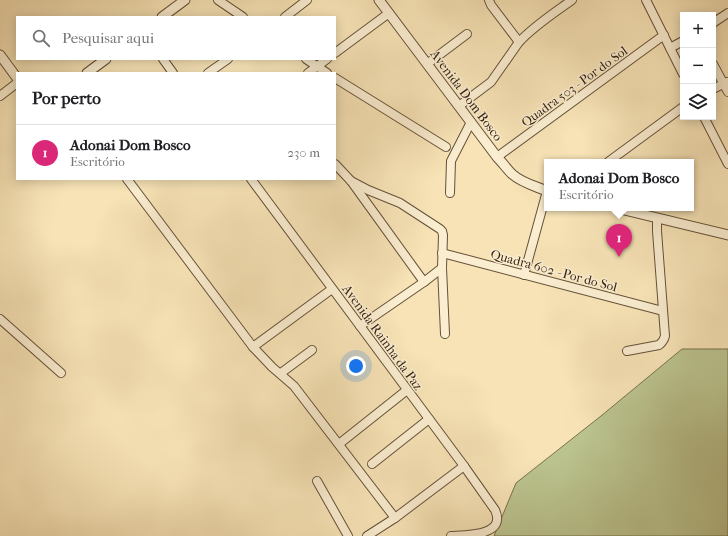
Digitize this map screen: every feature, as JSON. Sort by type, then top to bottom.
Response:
[{"type":"street","points":[[163,16],[185,0]]},
{"type":"street","points":[[218,0],[242,16]]},
{"type":"street","points":[[286,16],[307,0]]},
{"type":"street","name":"Avenida Dom Bosco","points":[[379,0],[497,157],[519,180],[544,190]]},
{"type":"street","points":[[489,0],[491,5],[519,42]]},
{"type":"street","points":[[459,106],[492,82],[519,42],[531,30],[572,0]]},
{"type":"street","points":[[646,0],[680,68]]},
{"type":"street","points":[[336,52],[389,13]]},
{"type":"street","points":[[716,21],[728,13]]},
{"type":"street","points":[[427,64],[467,34]]},
{"type":"street","name":"Quadra 503 - Por do Sol","points":[[497,157],[664,35]]},
{"type":"street","points":[[670,48],[680,43]]},
{"type":"street","points":[[0,55],[16,77]]},
{"type":"street","points":[[88,72],[105,60]]},
{"type":"street","points":[[164,60],[172,72]]},
{"type":"street","points":[[209,72],[227,60]]},
{"type":"street","points":[[308,60],[326,72]]},
{"type":"street","points":[[309,72],[326,60]]},
{"type":"street","points":[[716,68],[726,83],[728,92]]},
{"type":"street","points":[[336,79],[446,147]]},
{"type":"street","points":[[716,88],[726,83]]},
{"type":"street","points":[[0,96],[16,84]]},
{"type":"street","points":[[612,159],[680,108]]},
{"type":"street","points":[[706,120],[728,164]]},
{"type":"street","points":[[450,193],[451,161],[471,122]]},
{"type":"street","points":[[336,165],[351,181],[424,282]]},
{"type":"street","points":[[128,180],[253,347],[272,367],[281,373],[294,386],[395,518]]},
{"type":"street","name":"Avenida Rainha da Paz","points":[[252,180],[464,466],[494,510],[496,522],[492,529],[487,532],[451,536]]},
{"type":"street","points":[[351,181],[368,190],[400,203],[442,231],[445,334]]},
{"type":"street","points":[[524,275],[544,202]]},
{"type":"street","points":[[628,211],[728,235]]},
{"type":"street","points":[[627,351],[660,345],[663,343],[665,336],[657,218]]},
{"type":"street","name":"Quadra 602 - Por do Sol","points":[[442,253],[659,310]]},
{"type":"street","points":[[360,326],[442,268]]},
{"type":"street","points":[[253,347],[332,288]]},
{"type":"street","points":[[0,319],[61,373]]},
{"type":"street","points":[[281,373],[312,350]]},
{"type":"street","points":[[339,444],[407,390]]},
{"type":"street","points":[[372,464],[429,419]]},
{"type":"street","points":[[367,536],[395,518],[464,466]]},
{"type":"street","points":[[317,481],[348,536]]},
{"type":"green space","points":[[682,349],[728,349],[728,536],[494,536],[516,483],[601,416]]},
{"type":"place","name":"Adonai Dom Bosco","points":[[619,257]]}]
